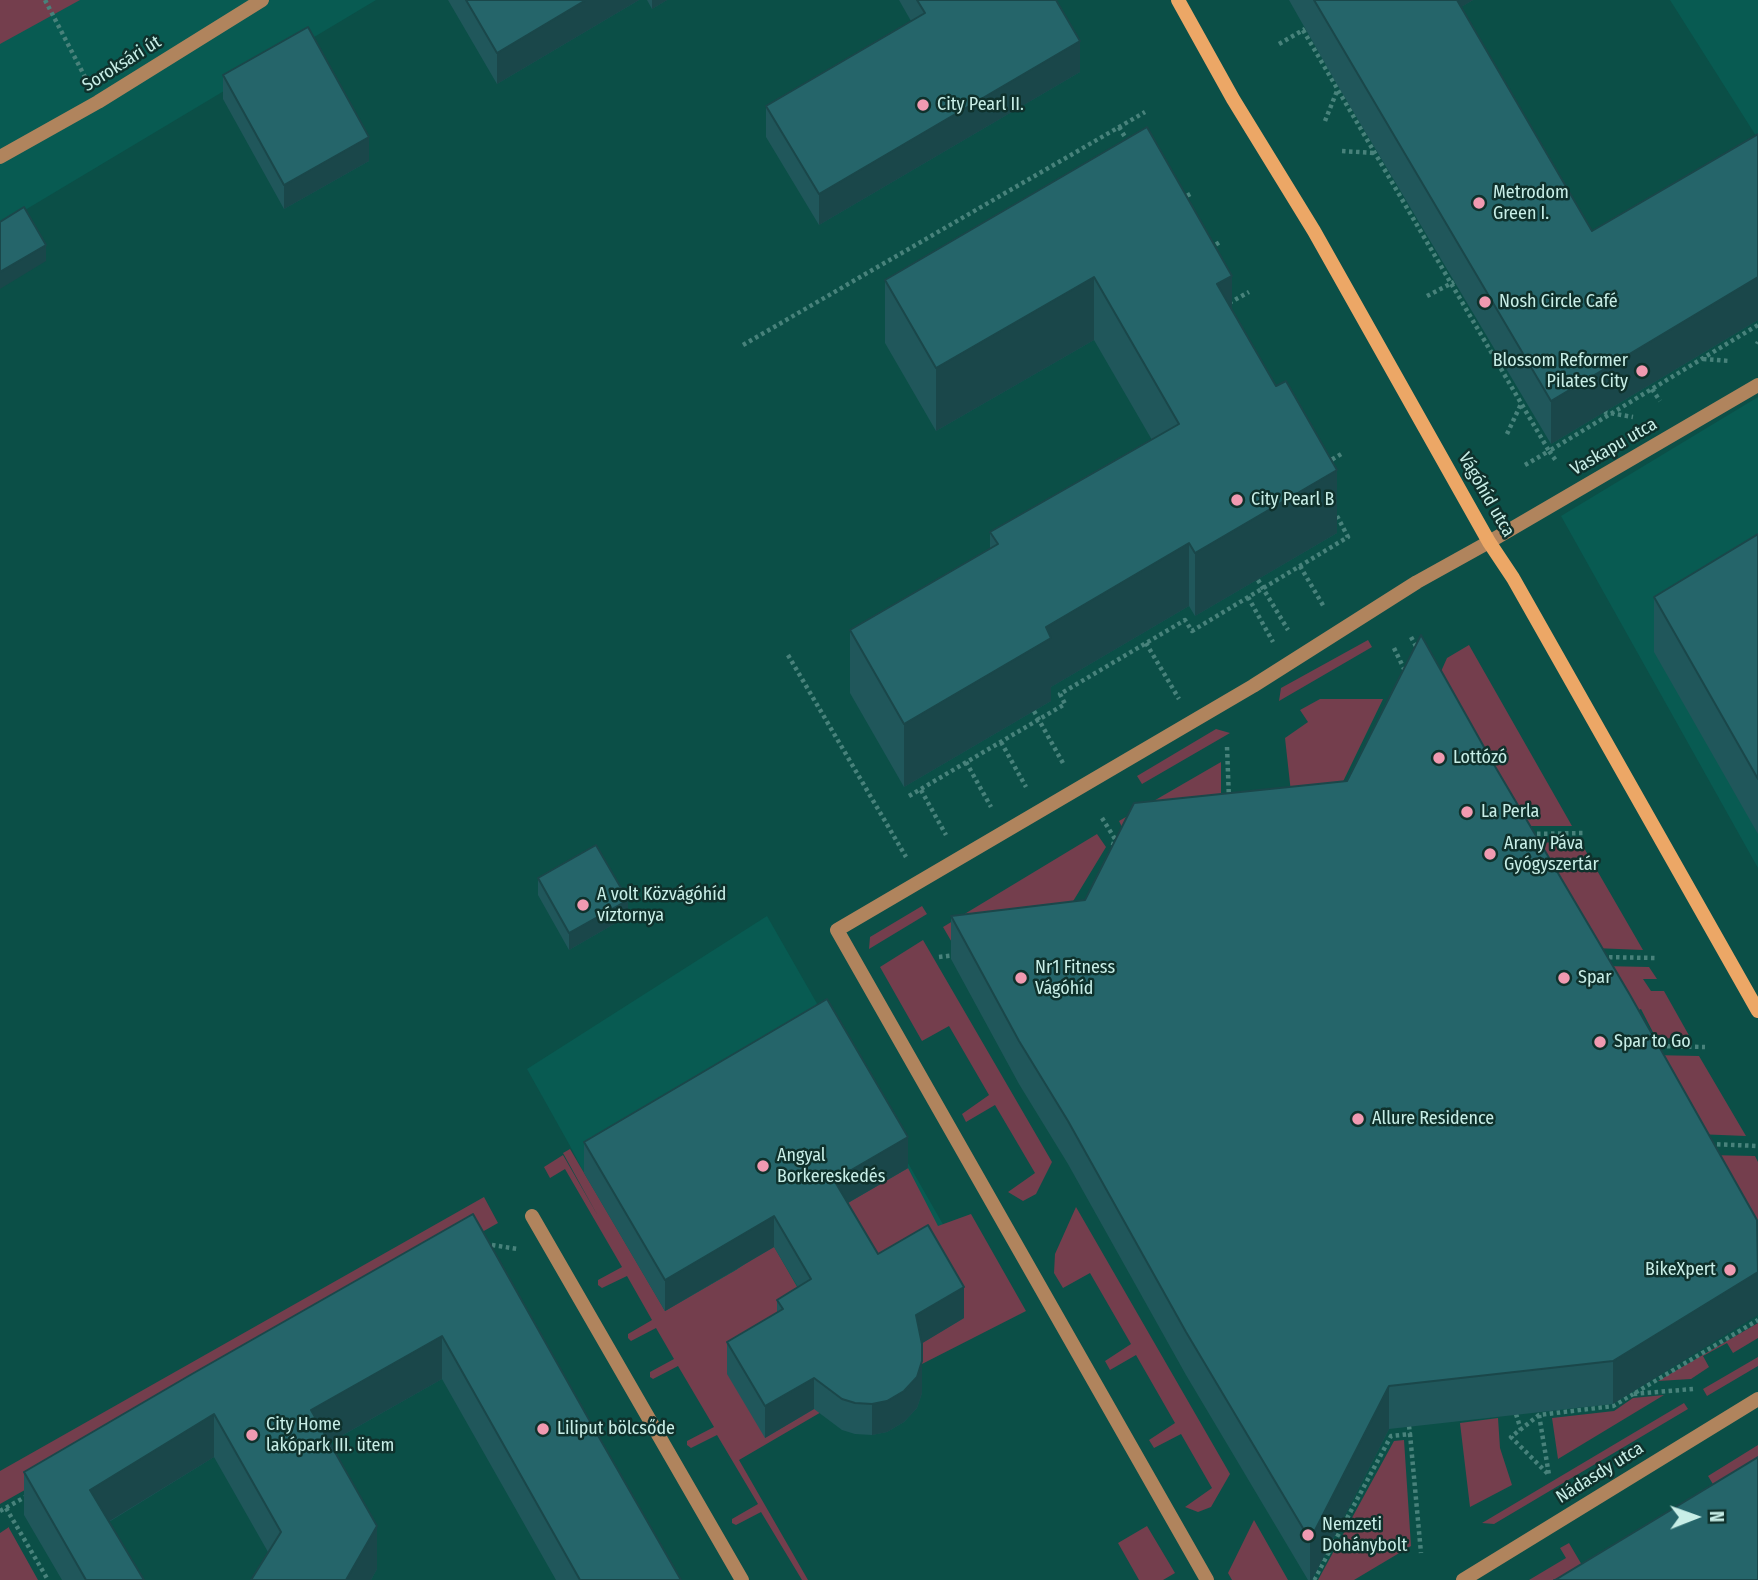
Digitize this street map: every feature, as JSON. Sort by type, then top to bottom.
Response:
[{"type":"street","name":"Soroksári út","points":[[0,157],[98,102],[261,0]]},
{"type":"street","name":"Vágóhíd utca","points":[[1178,0],[1233,99],[1314,231],[1489,542],[1513,578],[1758,1012]]},
{"type":"street","name":"Vaskapu utca","points":[[1208,1580],[837,930],[1192,721],[1417,582],[1758,385]]},
{"type":"street","points":[[532,1216],[742,1580]]},
{"type":"street","name":"Nádasdy utca","points":[[1463,1580],[1758,1399]]},
{"type":"path","points":[[45,0],[98,102]]},
{"type":"path","points":[[1279,44],[1304,30],[1557,462]]},
{"type":"path","points":[[1325,121],[1338,90]]},
{"type":"path","points":[[743,345],[1145,113]]},
{"type":"path","points":[[1119,127],[1132,150]]},
{"type":"path","points":[[1342,151],[1375,153]]},
{"type":"path","points":[[1174,203],[1192,193]]},
{"type":"path","points":[[1202,253],[1220,242]]},
{"type":"path","points":[[1426,296],[1462,277]]},
{"type":"path","points":[[1220,308],[1249,292]]},
{"type":"path","points":[[1525,465],[1758,325]]},
{"type":"path","points":[[1702,359],[1729,361]]},
{"type":"path","points":[[1652,389],[1660,401]]},
{"type":"path","points":[[1507,434],[1522,403]]},
{"type":"path","points":[[1604,412],[1633,417]]},
{"type":"path","points":[[1322,465],[1343,453]]},
{"type":"path","points":[[909,796],[1065,704],[1060,694],[1146,643],[1185,620],[1192,631],[1348,537],[1330,504]]},
{"type":"path","points":[[1300,566],[1338,631]]},
{"type":"path","points":[[1258,580],[1303,654]]},
{"type":"path","points":[[1248,597],[1286,664]]},
{"type":"path","points":[[1412,637],[1424,661]]},
{"type":"path","points":[[1146,643],[1192,721]]},
{"type":"path","points":[[1394,648],[1408,678]]},
{"type":"path","points":[[788,655],[920,881]]},
{"type":"path","points":[[1034,711],[1077,788]]},
{"type":"path","points":[[1001,742],[1039,811]]},
{"type":"path","points":[[1227,747],[1229,800]]},
{"type":"path","points":[[966,762],[1005,831]]},
{"type":"path","points":[[921,790],[959,858]]},
{"type":"path","points":[[1102,818],[1115,839],[1110,852]]},
{"type":"path","points":[[1522,835],[1585,833]]},
{"type":"path","points":[[939,957],[967,953]]},
{"type":"path","points":[[1591,957],[1655,958]]},
{"type":"path","points":[[1641,1046],[1705,1047]]},
{"type":"path","points":[[1708,1144],[1758,1146]]},
{"type":"path","points":[[477,1242],[484,1254]]},
{"type":"path","points":[[1539,1415],[1549,1475],[1511,1437],[1539,1415],[1613,1406],[1758,1320]]},
{"type":"path","points":[[1633,1394],[1693,1389]]},
{"type":"path","points":[[1516,1415],[1521,1430]]},
{"type":"path","points":[[1409,1426],[1421,1553]]},
{"type":"path","points":[[1314,1580],[1391,1436],[1410,1434]]},
{"type":"path","points":[[0,1511],[30,1494]]},
{"type":"path","points":[[6,1508],[48,1580]]},
{"type":"shaded area","points":[[0,0],[376,0],[0,225]]},
{"type":"shaded area","points":[[0,0],[80,0],[0,44]]},
{"type":"shaded area","points":[[1670,0],[1758,0],[1758,139]]},
{"type":"shaded area","points":[[1758,397],[1758,868],[1561,516]]},
{"type":"shaded area","points":[[1368,640],[1372,647],[1279,701],[1281,688]]},
{"type":"shaded area","points":[[1469,645],[1572,826],[1526,826],[1439,676],[1447,658]]},
{"type":"shaded area","points":[[1320,699],[1383,699],[1321,827],[1295,829],[1285,738],[1308,722],[1300,710]]},
{"type":"shaded area","points":[[1216,729],[1230,733],[1142,784],[1137,776]]},
{"type":"shaded area","points":[[1221,762],[1221,794],[1194,824],[1125,833],[1119,821]]},
{"type":"shaded area","points":[[1097,834],[1106,847],[1058,926],[957,951],[943,927]]},
{"type":"shaded area","points":[[1580,841],[1643,950],[1594,948],[1537,843]]},
{"type":"shaded area","points":[[922,906],[927,914],[869,949],[870,937]]},
{"type":"shaded area","points":[[767,916],[993,1312],[730,1454],[569,1144],[527,1069]]},
{"type":"shaded area","points":[[923,940],[1052,1162],[1036,1194],[1023,1201],[1008,1192],[1035,1173],[995,1105],[966,1122],[962,1114],[989,1095],[949,1026],[922,1041],[880,967]]},
{"type":"shaded area","points":[[1603,966],[1649,967],[1657,979],[1643,979],[1651,991],[1664,991],[1691,1039],[1656,1038],[1641,1009],[1629,1014]]},
{"type":"shaded area","points":[[1652,1055],[1699,1056],[1746,1136],[1696,1134]]},
{"type":"shaded area","points":[[570,1149],[665,1311],[773,1245],[811,1311],[820,1405],[823,1411],[739,1460],[808,1580],[802,1580],[761,1512],[736,1525],[732,1523],[732,1519],[758,1504],[717,1435],[691,1448],[687,1445],[687,1441],[714,1427],[678,1366],[653,1379],[650,1377],[650,1372],[674,1359],[656,1328],[631,1341],[628,1338],[628,1334],[652,1320],[627,1276],[602,1288],[598,1285],[598,1280],[622,1267],[565,1169],[550,1178],[544,1167],[563,1155],[598,1216],[563,1153]]},
{"type":"shaded area","points":[[1708,1155],[1755,1156],[1758,1162],[1758,1242]]},
{"type":"shaded area","points":[[908,1168],[938,1226],[971,1214],[1026,1311],[920,1365],[875,1287],[837,1209]]},
{"type":"shaded area","points":[[484,1197],[498,1223],[0,1504],[0,1471]]},
{"type":"shaded area","points":[[1076,1207],[1230,1474],[1211,1507],[1198,1512],[1185,1507],[1212,1488],[1181,1434],[1154,1448],[1149,1440],[1175,1423],[1136,1355],[1110,1370],[1105,1361],[1131,1344],[1090,1273],[1063,1288],[1054,1273],[1055,1254]]},
{"type":"shaded area","points":[[1758,1323],[1758,1338],[1733,1353],[1727,1343],[1703,1356],[1709,1367],[1691,1379],[1658,1381]]},
{"type":"shaded area","points":[[1758,1357],[1758,1366],[1707,1396],[1703,1389]]},
{"type":"shaded area","points":[[1664,1395],[1558,1459],[1552,1418],[1614,1411],[1633,1398]]},
{"type":"shaded area","points":[[1684,1403],[1688,1409],[1494,1524],[1482,1523]]},
{"type":"shaded area","points":[[1498,1418],[1500,1448],[1512,1485],[1470,1507],[1460,1423]]},
{"type":"shaded area","points":[[1404,1440],[1411,1546],[1354,1580],[1318,1580],[1394,1441]]},
{"type":"shaded area","points":[[1758,1445],[1758,1472],[1719,1494],[1708,1476]]},
{"type":"shaded area","points":[[1254,1520],[1288,1580],[1232,1580],[1228,1573]]},
{"type":"shaded area","points":[[1147,1526],[1175,1573],[1163,1580],[1139,1580],[1118,1543]]},
{"type":"shaded area","points":[[9,1527],[38,1580],[0,1580],[0,1533]]},
{"type":"shaded area","points":[[1569,1543],[1586,1572],[1573,1580],[1529,1580],[1566,1558],[1560,1548]]},
{"type":"building","points":[[466,0],[586,0],[497,53]]},
{"type":"building","name":"City Pearl II.","points":[[917,0],[1056,0],[1080,41],[819,194],[766,106],[925,13]]},
{"type":"building","name":"Metrodom Green I.","points":[[1314,0],[1457,0],[1592,231],[1758,134],[1758,277],[1551,401]]},
{"type":"building","points":[[308,27],[369,137],[284,185],[223,75]]},
{"type":"building","points":[[1147,127],[1232,276],[1217,284],[1276,386],[1286,381],[1337,470],[1195,553],[1189,543],[1046,627],[1051,638],[904,724],[850,630],[998,544],[990,532],[1179,424],[1094,277],[936,368],[885,280]]},
{"type":"building","points":[[24,207],[46,245],[0,272],[0,222]]},
{"type":"building","points":[[1758,534],[1758,779],[1654,597]]},
{"type":"building","name":"Allure Residence","points":[[1421,635],[1757,1220],[1758,1272],[1613,1361],[1389,1386],[1310,1540],[1186,1332],[1068,1121],[1019,1041],[951,916],[1085,900],[1134,803],[1347,781]]},
{"type":"building","name":"A volt Közvágóhíd víztornya","points":[[596,845],[628,900],[569,933],[538,878]]},
{"type":"building","points":[[827,999],[908,1137],[834,1180],[878,1254],[928,1225],[964,1287],[916,1315],[922,1344],[922,1361],[917,1377],[904,1391],[887,1401],[855,1403],[842,1399],[814,1378],[765,1406],[727,1342],[783,1309],[777,1300],[811,1279],[774,1216],[665,1280],[584,1142]]},
{"type":"building","name":"City Home lakópark III. ütem","points":[[473,1214],[681,1580],[580,1580],[442,1336],[311,1410],[377,1526],[346,1580],[251,1580],[281,1532],[214,1414],[90,1490],[144,1580],[86,1580],[24,1472]]},
{"type":"building","points":[[1758,1457],[1758,1580],[1555,1580]]},
{"type":"place","name":"City Pearl II.","points":[[923,105]]},
{"type":"place","name":"Metrodom Green I.","points":[[1479,203]]},
{"type":"place","name":"Nosh Circle Café","points":[[1485,302]]},
{"type":"place","name":"Blossom Reformer Pilates City","points":[[1642,371]]},
{"type":"place","name":"City Pearl B","points":[[1237,500]]},
{"type":"place","name":"Lottózó","points":[[1439,758]]},
{"type":"place","name":"La Perla","points":[[1467,812]]},
{"type":"place","name":"Arany Páva Gyógyszertár","points":[[1490,854]]},
{"type":"place","name":"A volt Közvágóhíd víztornya","points":[[583,905]]},
{"type":"place","name":"Nr1 Fitness Vágóhíd","points":[[1021,978]]},
{"type":"place","name":"Spar","points":[[1564,978]]},
{"type":"place","name":"Spar to Go","points":[[1600,1042]]},
{"type":"place","name":"Allure Residence","points":[[1358,1119]]},
{"type":"place","name":"Angyal Borkereskedés","points":[[763,1166]]},
{"type":"place","name":"BikeXpert","points":[[1730,1270]]},
{"type":"place","name":"Liliput bölcsőde","points":[[543,1429]]},
{"type":"place","name":"City Home lakópark III. ütem","points":[[252,1435]]},
{"type":"place","name":"Nemzeti Dohánybolt","points":[[1308,1535]]}]
